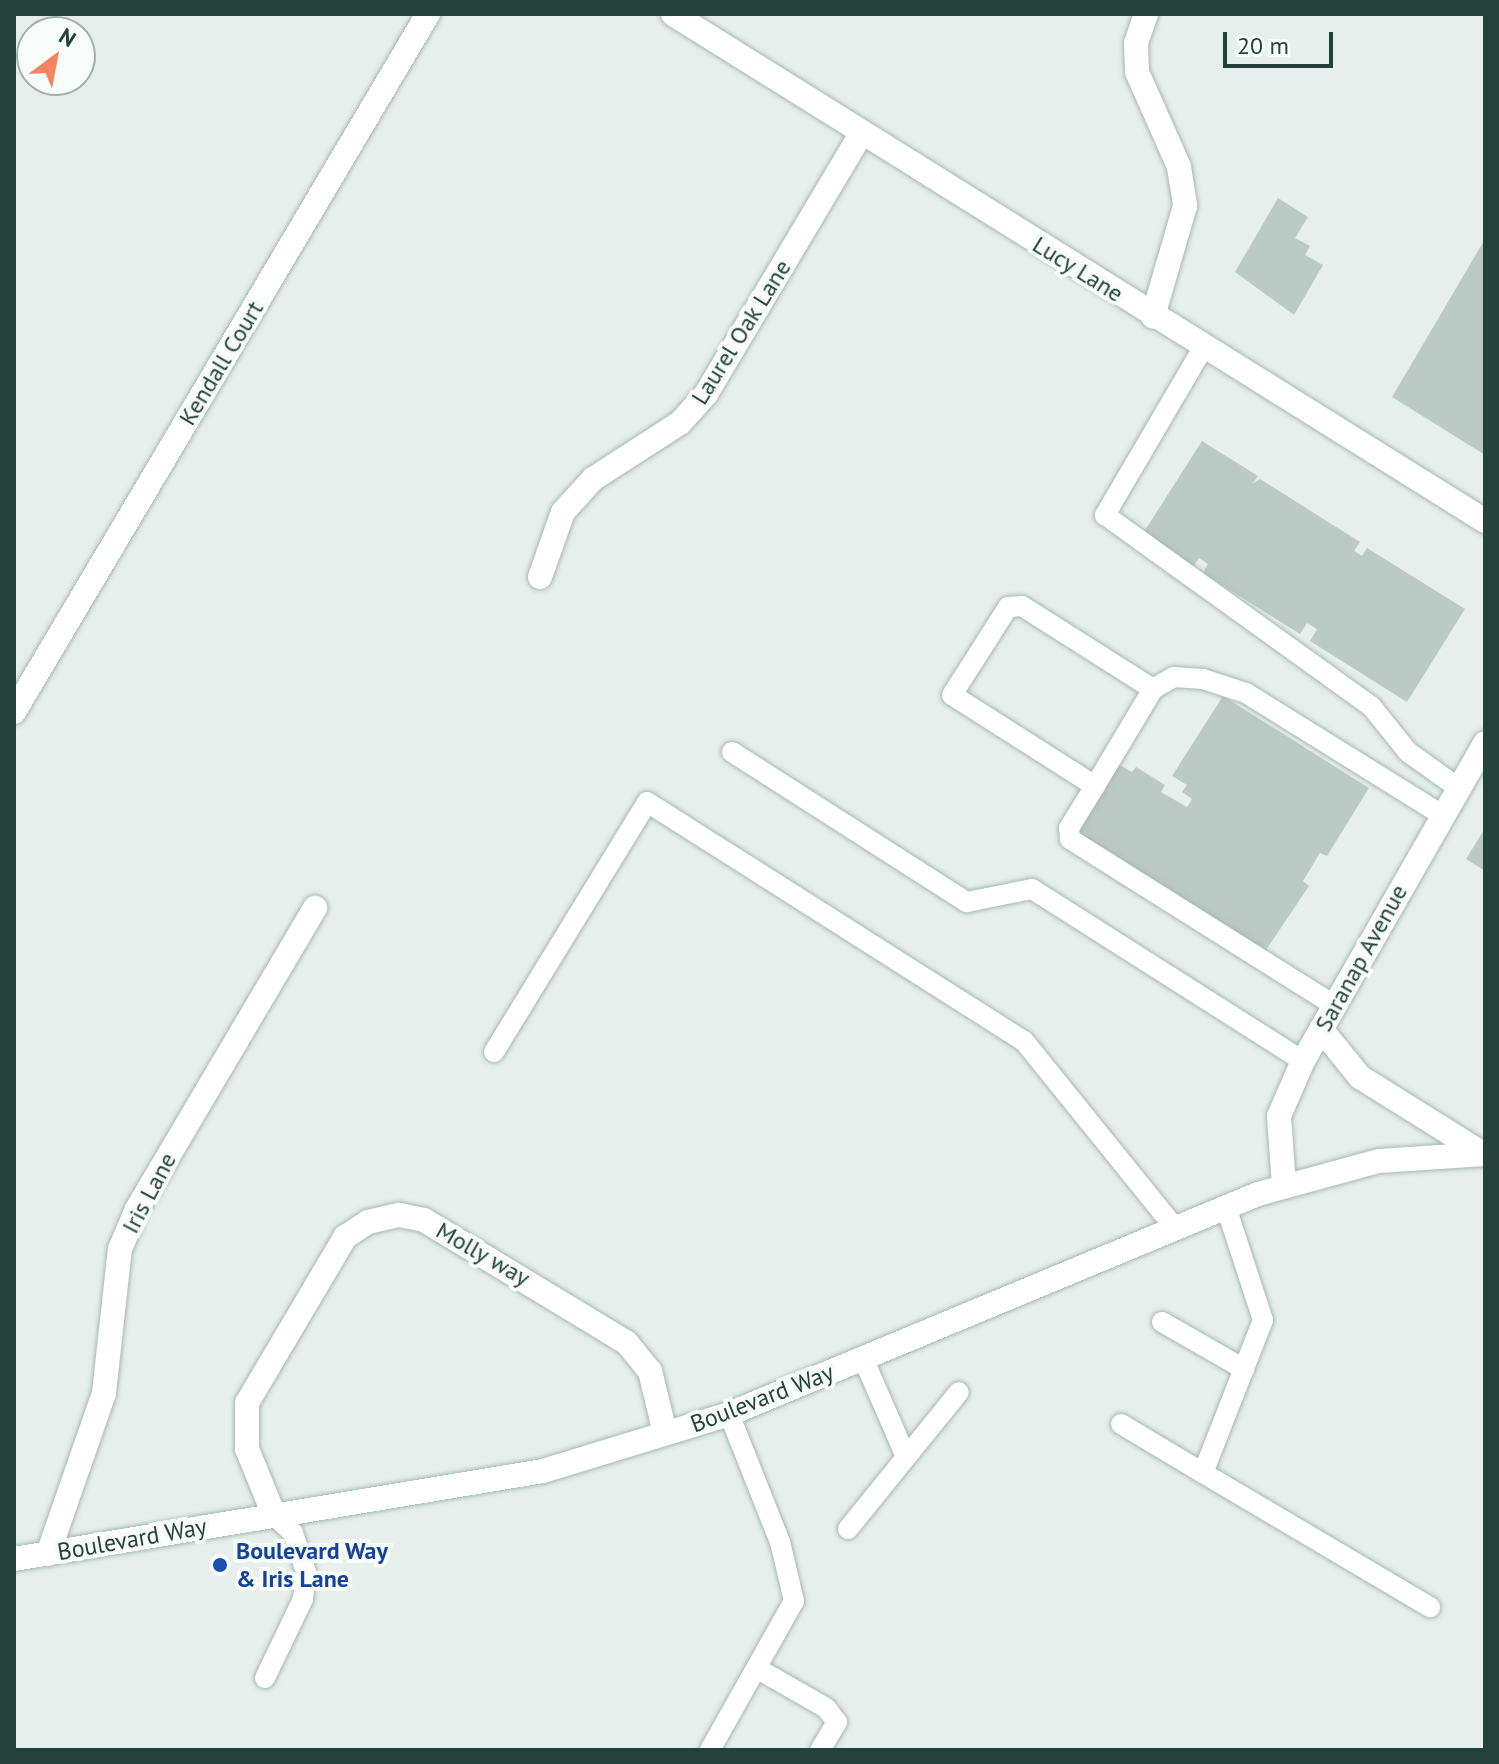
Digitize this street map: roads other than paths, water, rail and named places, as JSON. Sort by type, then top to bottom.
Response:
[{"type":"street","name":"Kendall Court","points":[[14,712],[428,14]]},
{"type":"street","name":"Lucy Lane","points":[[673,14],[1203,348],[1485,521]]},
{"type":"street","points":[[1146,14],[1136,43],[1137,72],[1179,167],[1185,206],[1153,316]]},
{"type":"street","name":"Laurel Oak Lane","points":[[540,577],[563,512],[583,490],[680,423],[706,394],[861,134]]},
{"type":"street","name":"Saranap Avenue","points":[[1284,1186],[1279,1116],[1303,1061],[1457,787],[1485,743]]},
{"type":"street","name":"Iris Lane","points":[[48,1554],[104,1393],[125,1236],[315,908]]},
{"type":"street","points":[[1321,1029],[1360,1077],[1484,1154]]},
{"type":"street","name":"Boulevard Way","points":[[14,1559],[543,1471],[729,1414],[1226,1207],[1284,1186],[1379,1161],[1484,1154]]},
{"type":"street","name":"Molly way","points":[[274,1515],[247,1449],[247,1403],[345,1237],[368,1222],[399,1215],[424,1220],[627,1343],[650,1371],[665,1433]]},
{"type":"lane","points":[[1203,348],[1105,515],[1371,706],[1408,752],[1457,787]]},
{"type":"lane","points":[[1095,786],[956,701],[953,688],[1008,607],[1016,605],[1153,689]]},
{"type":"lane","points":[[1334,1005],[1070,839],[1069,828],[1153,689],[1174,677],[1203,679],[1246,693],[1442,815]]},
{"type":"lane","points":[[732,752],[967,902],[1032,889],[1303,1061]]},
{"type":"lane","points":[[494,1052],[647,802],[1024,1041],[1175,1228]]},
{"type":"lane","points":[[1203,1473],[1263,1320],[1226,1207]]},
{"type":"lane","points":[[1162,1322],[1244,1369]]},
{"type":"lane","points":[[863,1358],[906,1457]]},
{"type":"lane","points":[[848,1529],[959,1392]]},
{"type":"lane","points":[[710,1750],[794,1601],[780,1542],[729,1414]]},
{"type":"lane","points":[[1121,1424],[1430,1607]]},
{"type":"lane","points":[[265,1678],[303,1599],[306,1572],[293,1533],[274,1515]]},
{"type":"lane","points":[[758,1669],[826,1708],[837,1722],[820,1750]]},
{"type":"place","name":"Boulevard Way & Iris Lane","points":[[220,1565]]}]
